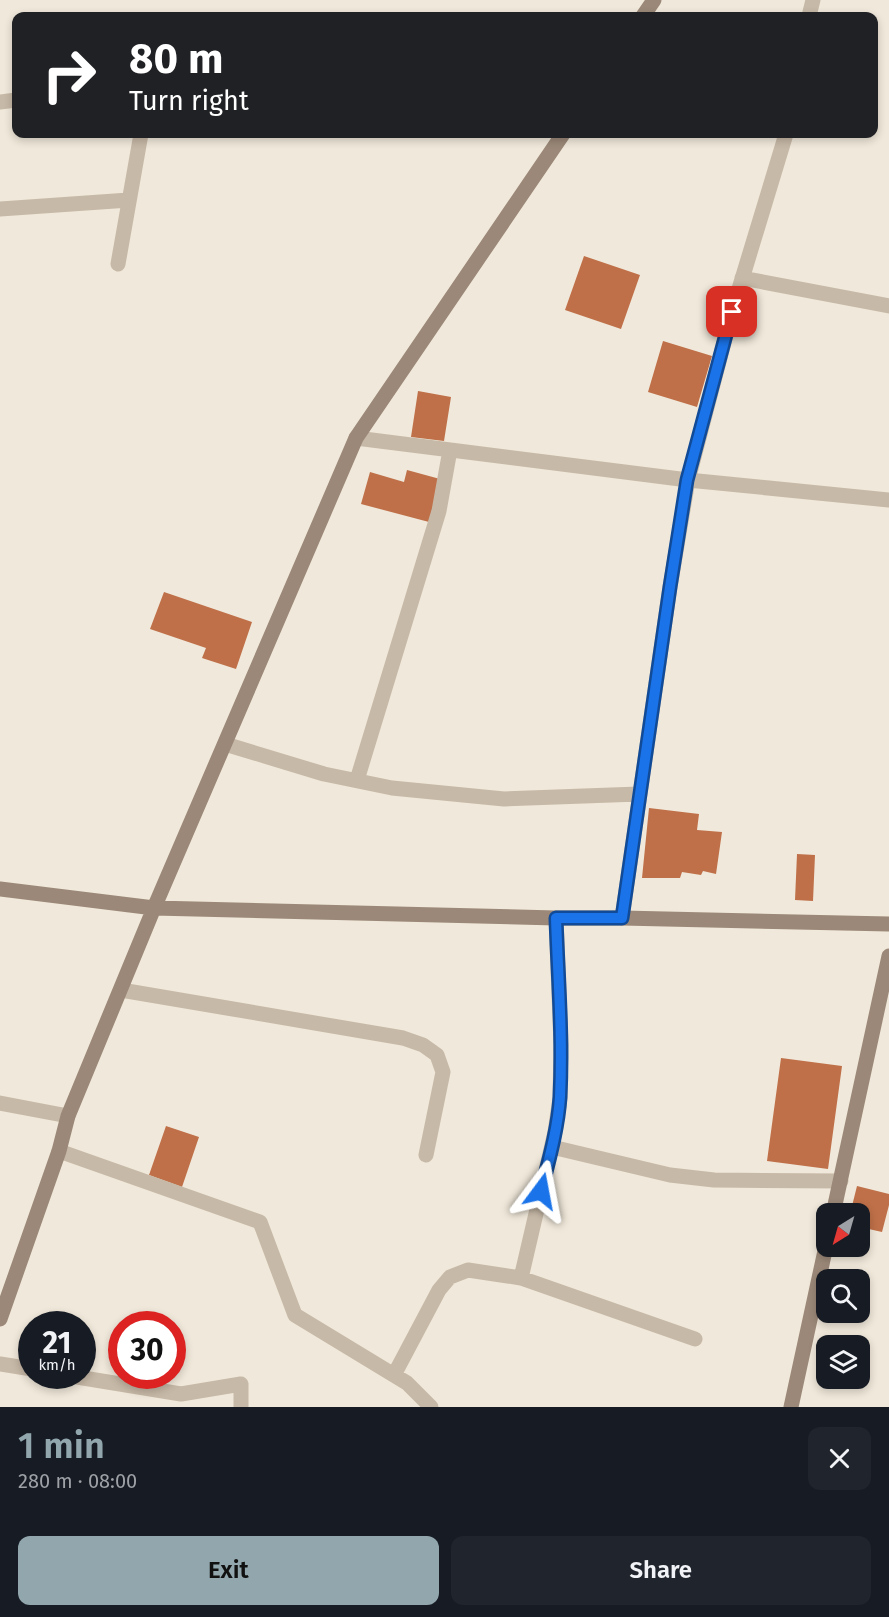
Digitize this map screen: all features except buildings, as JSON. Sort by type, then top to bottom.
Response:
[{"type":"street","points":[[118,264],[140,138]]},
{"type":"street","points":[[0,1319],[59,1151],[68,1116],[154,908],[356,438],[560,138]]},
{"type":"street","points":[[622,918],[687,480],[742,278],[785,138]]},
{"type":"street","points":[[0,208],[129,200]]},
{"type":"street","points":[[742,278],[889,306]]},
{"type":"street","points":[[356,438],[687,480],[889,500]]},
{"type":"street","points":[[357,780],[439,511],[450,450]]},
{"type":"street","points":[[225,744],[324,774],[392,788],[504,800],[639,794]]},
{"type":"street","points":[[0,888],[154,908],[889,924]]},
{"type":"street","points":[[521,1278],[552,1147],[560,1098],[561,1045],[556,918]]},
{"type":"street","points":[[836,1203],[889,956]]},
{"type":"street","points":[[121,990],[403,1038],[423,1045],[437,1055],[443,1072],[426,1155]]},
{"type":"street","points":[[0,1103],[68,1116]]},
{"type":"street","points":[[552,1147],[681,1177],[714,1180],[841,1181]]},
{"type":"street","points":[[59,1151],[260,1222],[295,1315],[406,1383],[431,1407]]},
{"type":"street","points":[[791,1407],[824,1257]]},
{"type":"street","points":[[394,1376],[438,1290],[450,1277],[468,1270],[521,1278],[694,1339]]},
{"type":"street","points":[[0,1365],[18,1367]]},
{"type":"street","points":[[96,1380],[181,1394],[241,1384],[241,1407]]},
{"type":"route","points":[[541,1191],[555,1132],[560,1098],[561,1045],[556,918],[622,918],[687,480],[732,312]]}]
